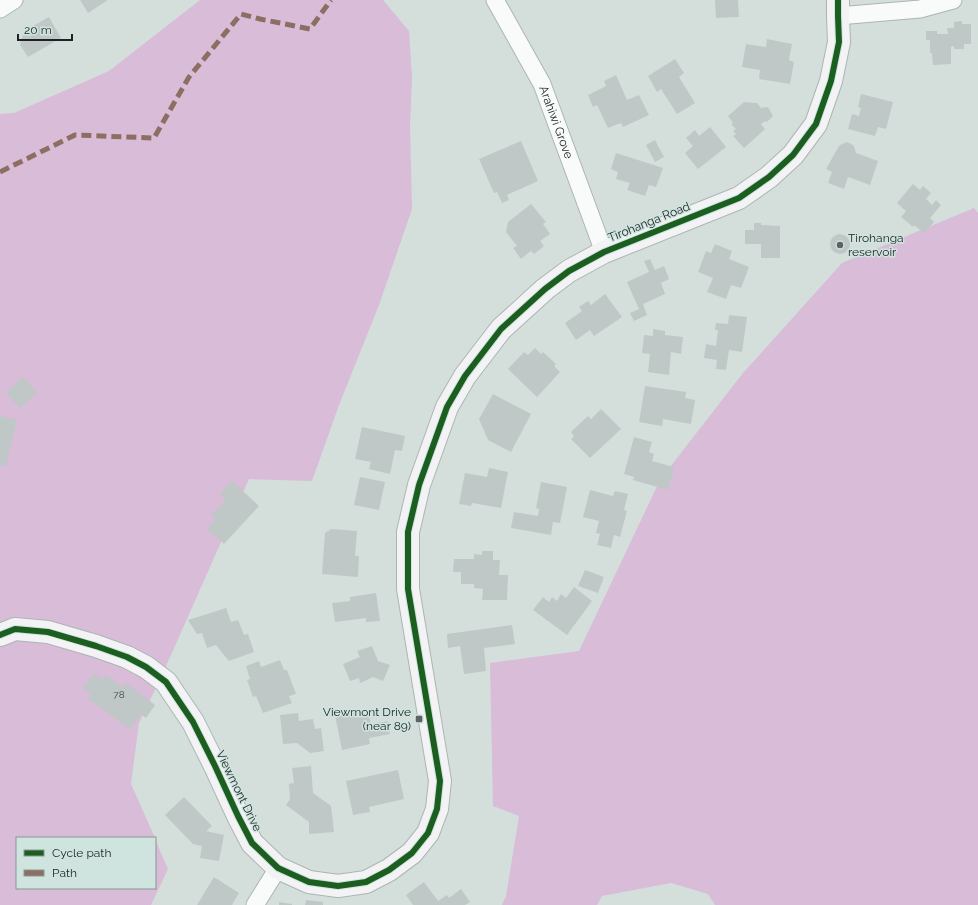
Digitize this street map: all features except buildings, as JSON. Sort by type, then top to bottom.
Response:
[{"type":"street","points":[[0,9],[14,0]]},
{"type":"street","name":"Arahiwi Grove","points":[[495,0],[542,84],[604,252]]},
{"type":"street","points":[[838,8],[920,9],[953,0]]},
{"type":"street","name":"Tirohanga Road","points":[[430,455],[448,406],[465,376],[501,329],[545,289],[569,271],[604,252],[739,198],[769,177],[793,155],[816,124],[831,81],[839,42],[838,8]]},
{"type":"street","name":"Viewmont Drive","points":[[0,635],[15,629],[48,632],[96,646],[126,657],[146,667],[166,682],[193,722],[252,843],[278,868],[309,882],[338,886],[366,882],[389,870],[412,854],[428,833],[437,809],[440,781],[408,589],[408,532],[419,485],[430,455]]},
{"type":"street","points":[[255,905],[278,868]]},
{"type":"shaded area","points":[[200,0],[383,0],[409,31],[412,77],[410,127],[412,209],[379,305],[339,405],[312,481],[249,479],[163,673],[139,723],[131,784],[155,837],[16,837],[16,889],[156,889],[156,841],[168,869],[151,905],[0,905],[0,114],[14,113],[109,71]]},
{"type":"shaded area","points":[[974,208],[978,213],[978,905],[715,905],[708,894],[671,883],[602,896],[597,905],[502,905],[506,896],[519,816],[493,806],[490,663],[579,651],[660,480],[743,373],[842,263]]},
{"type":"marked path","points":[[0,172],[75,135],[154,138],[189,77],[241,14],[310,29],[331,0]]},
{"type":"cycle path","points":[[0,635],[15,629],[48,632],[127,657],[146,667],[166,682],[193,722],[252,843],[278,868],[309,882],[338,886],[366,882],[389,870],[412,853],[428,833],[437,809],[440,781],[408,589],[408,532],[419,485],[447,407],[465,376],[501,329],[545,289],[569,271],[604,252],[739,198],[769,177],[793,155],[816,124],[831,81],[839,42],[838,0]]},
{"type":"place","name":"Tirohanga reservoir","points":[[840,245]]},
{"type":"place","name":"Viewmont Drive (near 89)","points":[[419,719]]}]
